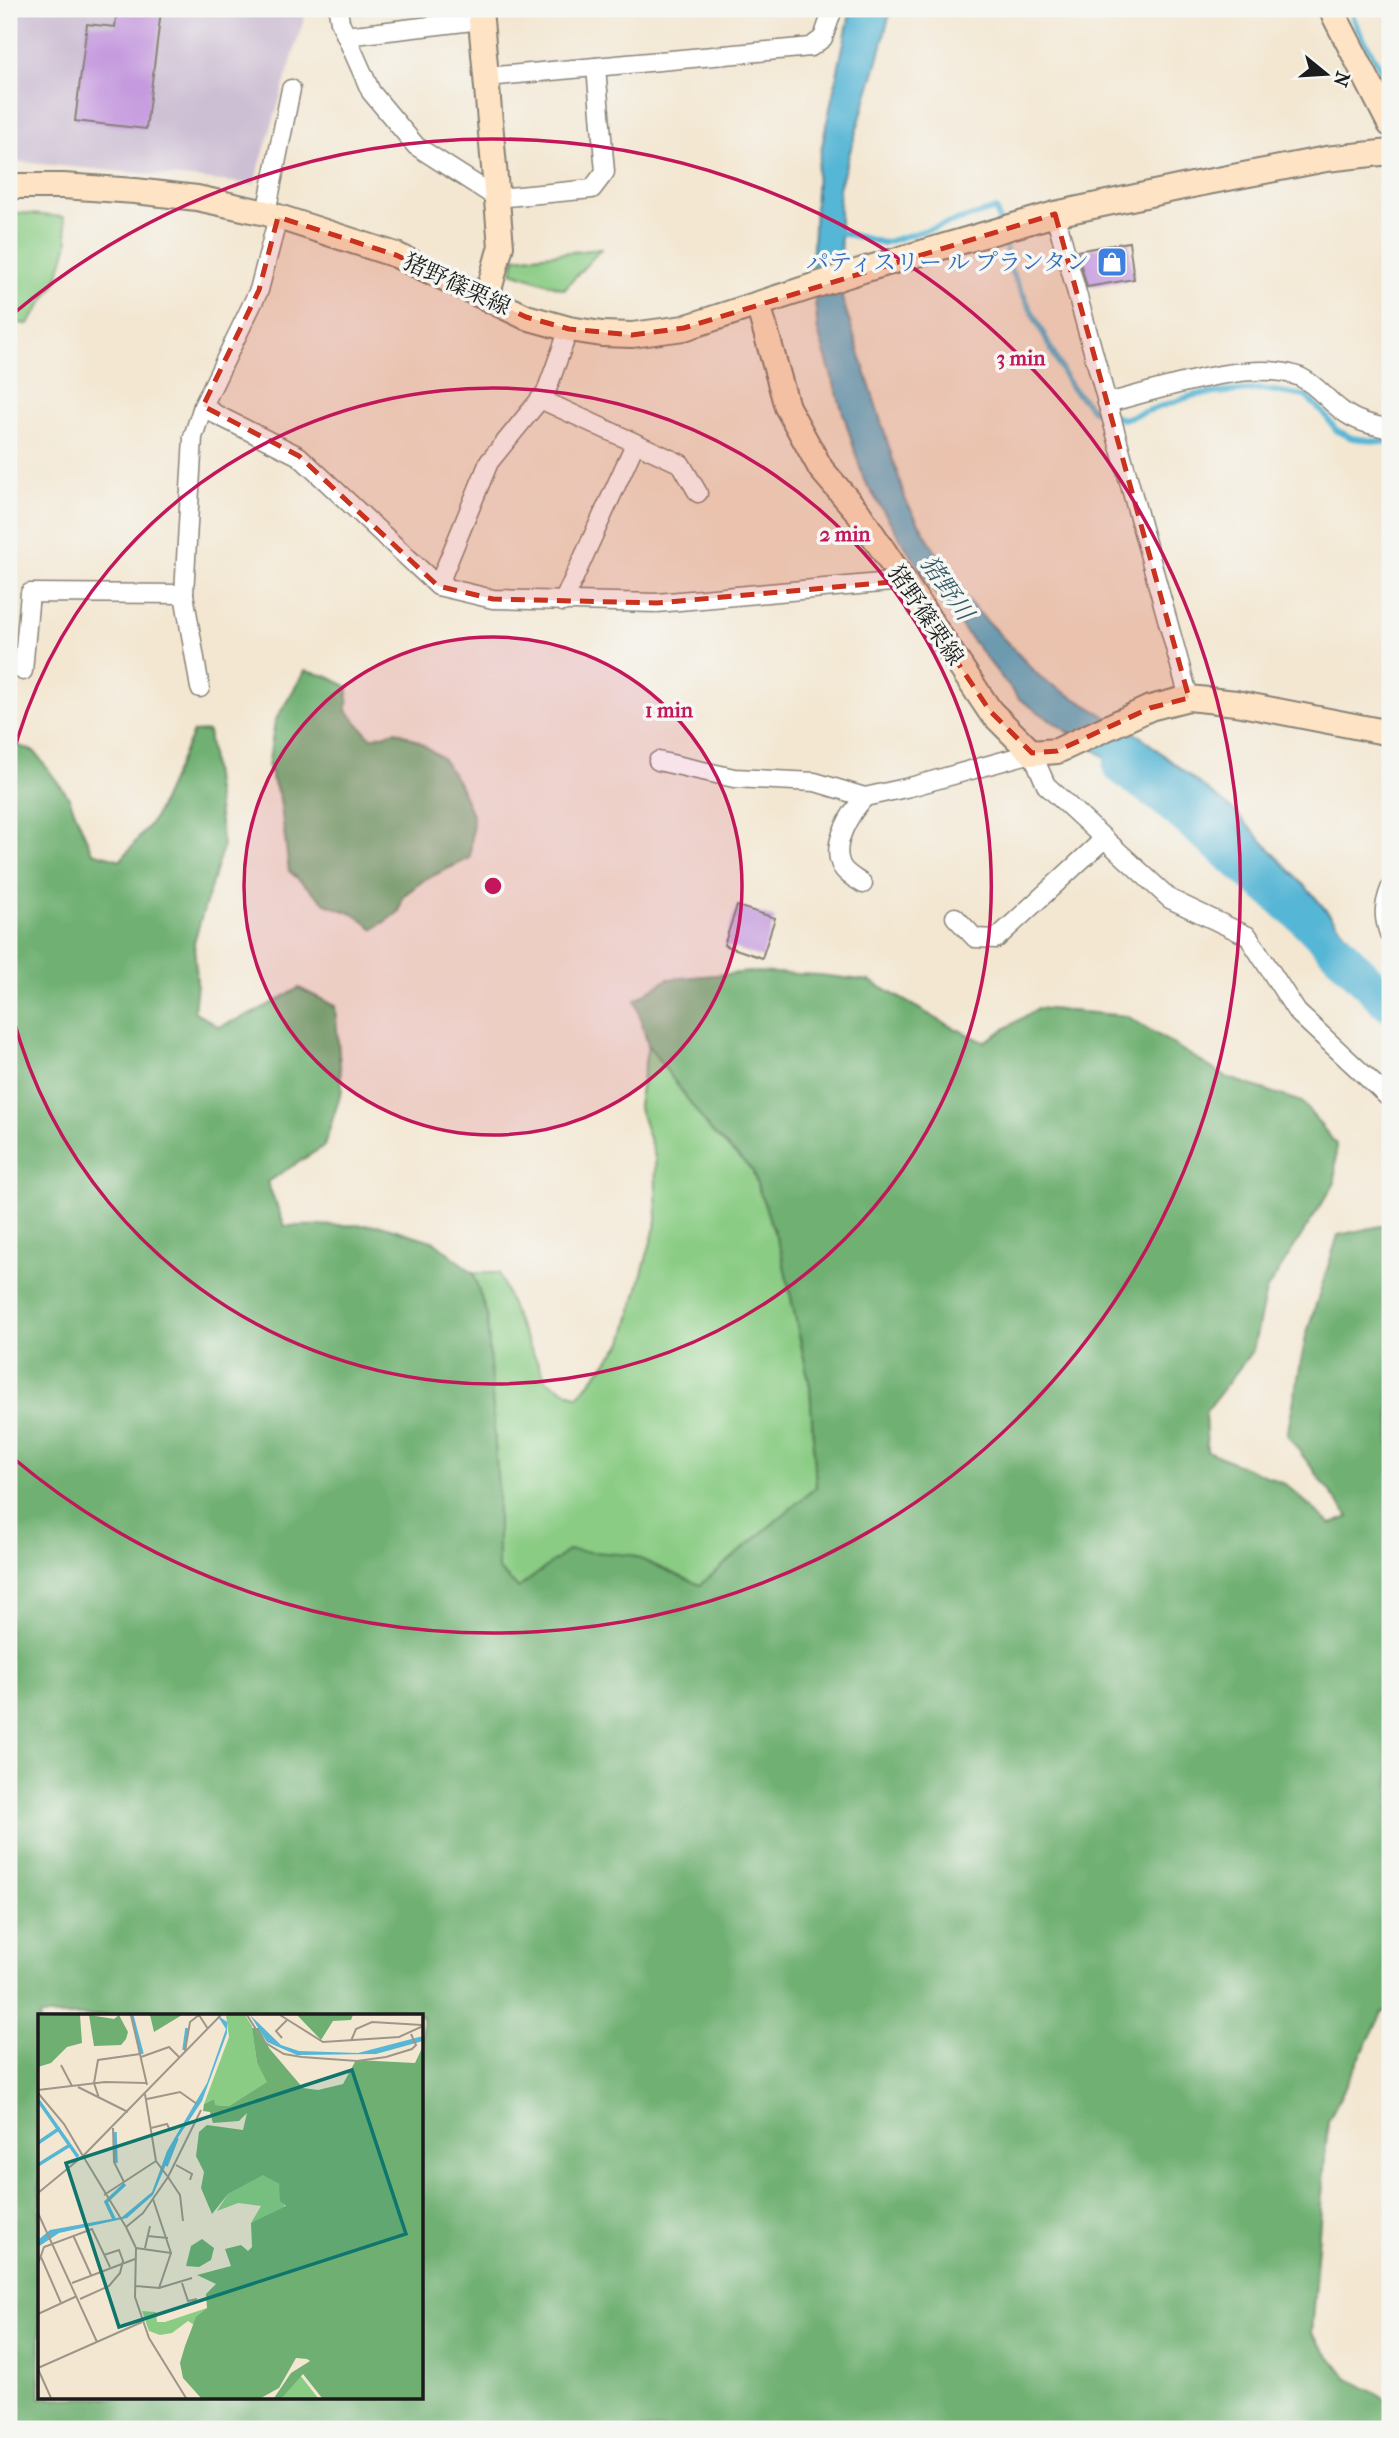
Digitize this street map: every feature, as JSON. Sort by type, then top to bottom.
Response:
[{"type":"main road","points":[[1331,9],[1390,124]]},
{"type":"main road","points":[[481,15],[501,246],[487,297]]},
{"type":"main road","points":[[758,304],[1055,214],[1326,159],[1390,152]]},
{"type":"main road","name":"猪野篠栗線","points":[[9,186],[63,186],[135,191],[197,198],[272,215],[396,255],[526,317],[569,329],[602,334],[657,333],[684,328],[758,304],[787,407],[821,469],[857,511],[990,711],[1032,753]]},
{"type":"main road","points":[[1032,753],[1057,751],[1120,720],[1150,708],[1189,698],[1236,703],[1390,733]]},
{"type":"street","points":[[338,9],[346,36],[371,92],[416,146],[497,198],[592,189],[606,172],[596,67]]},
{"type":"street","points":[[487,78],[811,47],[823,38],[833,9]]},
{"type":"street","points":[[346,36],[481,15]]},
{"type":"street","points":[[200,688],[184,594],[193,437],[203,406],[259,290],[291,89]]},
{"type":"street","points":[[1055,214],[1189,698]]},
{"type":"street","points":[[438,586],[489,462],[546,392],[569,329]]},
{"type":"street","points":[[1107,403],[1224,374],[1280,372],[1297,376],[1315,385],[1343,413],[1361,422],[1390,429]]},
{"type":"street","points":[[540,399],[681,464],[698,493]]},
{"type":"street","points":[[203,406],[299,456],[438,586],[493,599],[563,602],[693,601],[903,581]]},
{"type":"street","points":[[563,602],[635,444]]},
{"type":"street","points":[[23,671],[30,593],[184,594]]},
{"type":"street","points":[[658,761],[734,778],[815,782],[865,797],[1032,753],[1046,785],[1170,899],[1248,936],[1297,1012],[1390,1099]]},
{"type":"street","points":[[863,884],[841,865],[839,846],[854,809],[865,797]]},
{"type":"street","points":[[955,917],[975,938],[996,939],[1104,839]]},
{"type":"street","points":[[1390,889],[1384,904],[1384,921],[1390,936]]},
{"type":"highlighted area","points":[[1055,214],[1189,698],[1150,708],[1057,751],[1032,753],[990,711],[903,581],[657,603],[493,599],[438,586],[299,456],[203,406],[259,290],[278,217],[396,255],[526,317],[569,329],[632,335],[684,328]]},
{"type":"shaded area","points":[[9,9],[307,9],[254,184],[9,161]]},
{"type":"green space","points":[[9,212],[64,217],[68,243],[56,283],[28,324],[9,322]]},
{"type":"green space","points":[[601,249],[564,289],[512,272],[515,258]]},
{"type":"green space","points":[[305,671],[327,676],[348,687],[347,711],[371,738],[397,731],[418,741],[442,758],[458,782],[473,817],[470,858],[424,880],[403,896],[399,912],[374,929],[354,914],[328,905],[289,871],[280,799],[268,767],[275,721]]},
{"type":"green space","points":[[208,731],[223,846],[194,942],[197,984],[194,1011],[219,1027],[256,1012],[299,988],[335,1006],[342,1090],[324,1146],[267,1182],[285,1226],[381,1225],[435,1242],[473,1273],[487,1316],[498,1491],[498,1569],[518,1588],[569,1550],[631,1555],[700,1585],[816,1487],[810,1386],[781,1251],[752,1170],[711,1131],[648,1045],[635,1000],[668,979],[752,972],[820,975],[870,981],[984,1042],[1038,1008],[1127,1016],[1226,1077],[1302,1102],[1336,1144],[1335,1183],[1266,1291],[1253,1350],[1205,1413],[1207,1451],[1285,1484],[1331,1524],[1349,1517],[1287,1435],[1306,1336],[1338,1235],[1390,1224],[1390,2010],[1382,2013],[1328,2121],[1311,2333],[1347,2377],[1390,2402],[1390,2429],[9,2429],[9,742],[35,752],[68,796],[92,852],[121,860],[154,819],[193,732]]},
{"type":"green space","points":[[648,1045],[711,1131],[752,1170],[781,1251],[810,1386],[816,1487],[700,1586],[631,1555],[518,1588],[498,1569],[498,1491],[487,1316],[473,1273],[499,1273],[517,1321],[547,1381],[578,1397],[623,1342],[657,1220],[655,1157],[638,1105]]},
{"type":"water","points":[[851,9],[891,9],[839,188],[842,298],[906,501],[960,593],[1042,679],[1141,737],[1236,813],[1314,896],[1390,986],[1390,1026],[1305,918],[1161,795],[1018,698],[934,592],[864,480],[818,332],[812,267],[817,170]]},
{"type":"building","points":[[117,9],[161,11],[146,129],[75,121],[87,24],[115,27]]},
{"type":"building","points":[[1129,242],[1134,279],[1087,287],[1077,251]]},
{"type":"building","points":[[737,906],[775,918],[762,958],[724,945]]},
{"type":"waterway","points":[[1350,9],[1390,86]]},
{"type":"waterway","points":[[835,231],[883,243],[996,209],[1000,226]]},
{"type":"waterway","points":[[1003,236],[1011,271],[1070,386],[1094,411],[1123,419],[1195,395],[1261,389],[1305,396],[1322,411],[1336,430],[1352,438],[1390,443]]},
{"type":"waterway","name":"猪野川","points":[[1121,766],[1161,795],[1305,918],[1390,1004]]},
{"type":"place","name":"パティスリー ル プランタン","points":[[1112,262]]}]
